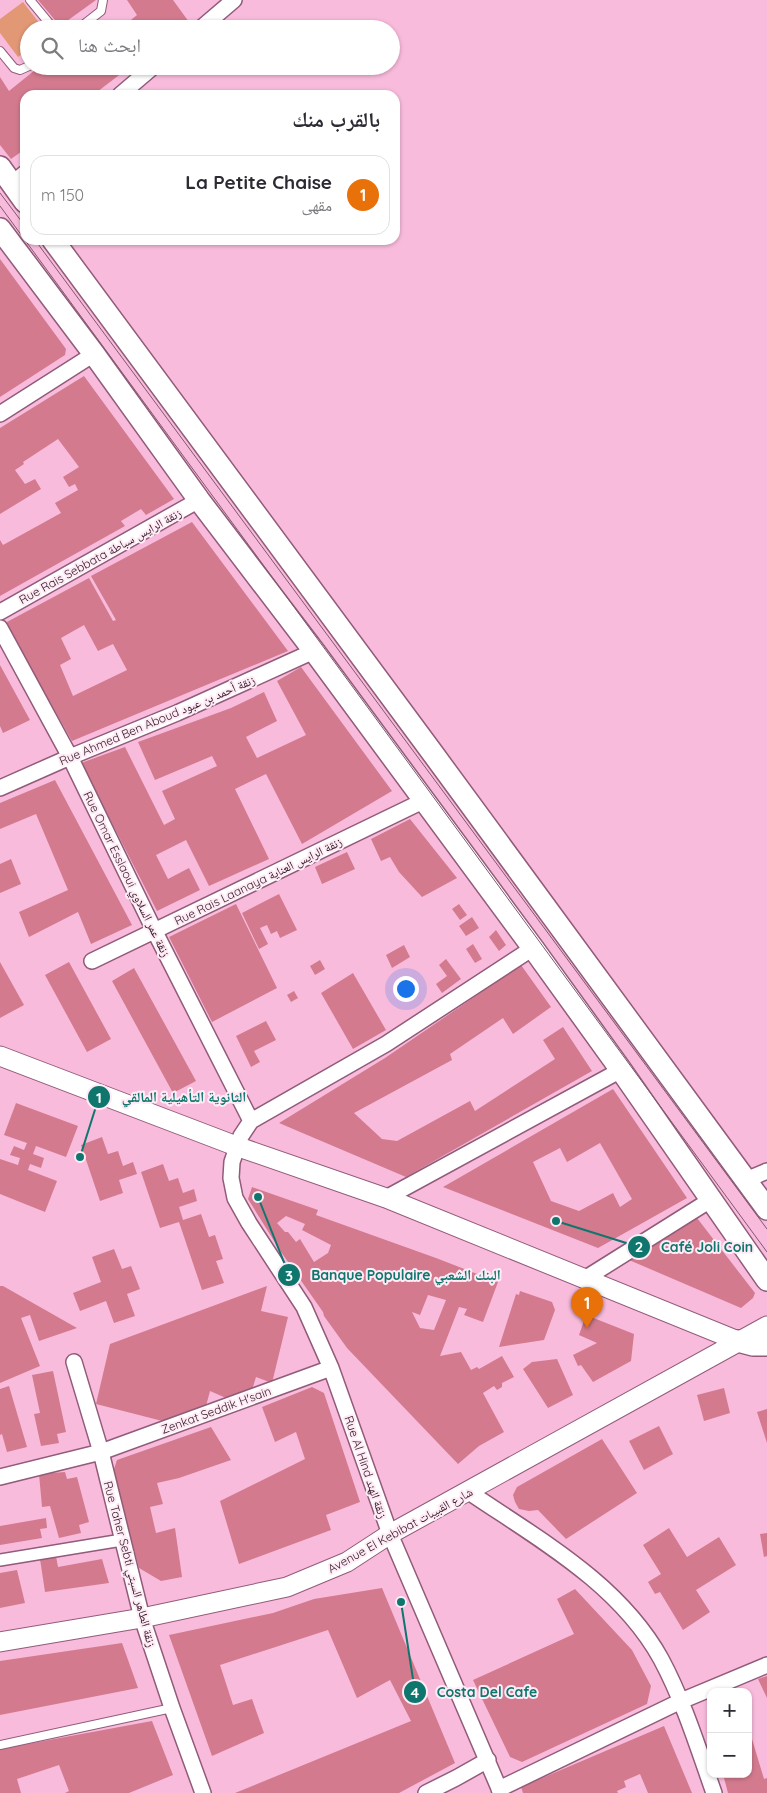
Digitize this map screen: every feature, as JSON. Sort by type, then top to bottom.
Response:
[{"type":"main road","points":[[12,175],[20,192]]},
{"type":"main road","points":[[0,229],[533,948],[712,1199],[767,1280]]},
{"type":"main road","points":[[57,245],[440,762],[767,1208]]},
{"type":"main road","points":[[738,1341],[753,1345],[767,1345]]},
{"type":"street","points":[[211,20],[234,0]]},
{"type":"street","points":[[126,90],[143,75]]},
{"type":"street","points":[[0,414],[94,354]]},
{"type":"street","name":"Rue Rais Sebbata زنقة الرايس سباطة","points":[[0,612],[200,500]]},
{"type":"street","name":"Rue Omar Esslaoui زنقة عمر السلاوي","points":[[0,628],[70,757],[154,930],[251,1121]]},
{"type":"street","name":"Rue Ahmed Ben Aboud زنقة أحمد بن عبود","points":[[0,788],[176,713],[314,651]]},
{"type":"street","name":"Rue Rais Laanaya زنقة الرايس العناية","points":[[92,961],[423,801]]},
{"type":"street","points":[[236,1146],[251,1121],[386,1044],[533,948]]},
{"type":"street","points":[[0,1056],[236,1146],[386,1198],[738,1341]]},
{"type":"street","points":[[386,1198],[621,1070]]},
{"type":"street","name":"Rue Al Hind زنقة الهند","points":[[236,1146],[232,1162],[235,1198],[249,1223],[304,1306],[331,1368],[390,1534],[500,1791]]},
{"type":"street","points":[[746,1180],[767,1171]]},
{"type":"street","points":[[586,1278],[712,1199]]},
{"type":"street","name":"Avenue El Kebibat شارع القبيبات","points":[[0,1642],[142,1618],[287,1587],[347,1562],[390,1534],[767,1326]]},
{"type":"street","name":"Rue Taher Sebti زنقة الطاهر السبتي","points":[[74,1362],[101,1452],[142,1618],[200,1792]]},
{"type":"street","name":"Zenkat Seddik H'sain","points":[[0,1478],[101,1452],[331,1368]]},
{"type":"street","points":[[468,1492],[591,1578],[615,1599],[640,1628],[661,1659],[681,1701],[714,1793]]},
{"type":"street","points":[[0,1560],[122,1540]]},
{"type":"street","points":[[500,1791],[681,1701],[767,1665]]},
{"type":"street","points":[[426,1793],[488,1760]]},
{"type":"lane","points":[[30,0],[47,20]]},
{"type":"lane","points":[[90,20],[101,11],[103,0]]},
{"type":"lane","points":[[0,51],[14,68],[20,70]]},
{"type":"lane","points":[[0,1744],[172,1708]]},
{"type":"shaded area","points":[[23,2],[37,20],[20,20],[20,55],[18,57],[0,33],[0,19]]},
{"type":"building","points":[[38,0],[96,0],[68,20],[55,20]]},
{"type":"building","points":[[127,0],[173,0],[188,20],[131,20],[137,15]]},
{"type":"building","points":[[29,75],[119,75],[100,90],[20,90],[20,153],[11,159],[0,145],[0,77],[9,91]]},
{"type":"building","points":[[0,259],[66,349],[65,355],[0,397]]},
{"type":"building","points":[[84,376],[174,499],[146,515],[141,509],[121,521],[125,526],[0,596],[0,540],[3,545],[61,513],[55,503],[78,490],[75,484],[69,487],[63,477],[79,467],[58,439],[23,462],[24,464],[15,470],[25,484],[35,479],[41,489],[0,514],[0,428]]},
{"type":"building","points":[[192,522],[288,651],[72,741],[5,623],[89,578],[113,621],[116,620],[91,576]],"holes":[[[84,625],[98,651],[113,644],[127,670],[73,696],[60,665],[71,659],[61,638]]]},
{"type":"building","points":[[0,665],[30,720],[3,733],[0,726]]},
{"type":"building","points":[[301,667],[392,791],[302,844],[266,774],[235,789],[269,859],[209,886],[186,840],[156,855],[168,879],[189,868],[200,890],[157,911],[81,763],[125,747],[164,825],[175,819],[162,791],[217,766],[212,756],[155,780],[138,742],[231,708],[264,692],[277,721],[246,737],[257,758],[306,735],[277,681]]},
{"type":"building","points":[[55,780],[132,925],[91,944],[78,912],[29,937],[19,912],[68,890],[36,814],[0,829],[0,803]]},
{"type":"building","points":[[410,819],[457,878],[422,897],[399,872],[390,857],[381,861],[371,839]]},
{"type":"building","points":[[347,852],[355,869],[322,884],[315,867]]},
{"type":"building","points":[[11,859],[21,884],[0,893],[0,864]]},
{"type":"building","points":[[279,894],[297,930],[280,938],[277,931],[271,934],[267,925],[260,928],[268,944],[259,949],[242,913]]},
{"type":"building","points":[[236,904],[277,988],[212,1022],[169,937]]},
{"type":"building","points":[[459,904],[467,915],[460,920],[452,909]]},
{"type":"building","points":[[472,917],[479,928],[466,936],[459,926]]},
{"type":"building","points":[[496,930],[506,945],[499,951],[489,937]]},
{"type":"building","points":[[473,944],[482,959],[475,963],[466,949]]},
{"type":"building","points":[[404,945],[410,957],[392,968],[386,955]]},
{"type":"building","points":[[446,959],[461,979],[442,993],[436,984],[447,976],[439,965]]},
{"type":"building","points":[[320,960],[325,969],[315,975],[310,966]]},
{"type":"building","points":[[0,962],[24,1005],[0,1018]]},
{"type":"building","points":[[69,962],[111,1039],[87,1052],[45,975]]},
{"type":"building","points":[[521,965],[551,1007],[513,1034],[503,1018],[450,1054],[452,1060],[354,1113],[382,1139],[397,1141],[470,1101],[475,1111],[555,1059],[543,1040],[563,1027],[592,1071],[406,1177],[279,1123],[385,1058]]},
{"type":"building","points":[[134,968],[196,1081],[173,1093],[112,981]]},
{"type":"building","points":[[353,973],[386,1030],[353,1049],[321,993]]},
{"type":"building","points":[[294,991],[298,998],[291,1002],[287,995]]},
{"type":"building","points":[[266,1021],[276,1040],[254,1051],[260,1062],[251,1067],[236,1036]]},
{"type":"building","points":[[613,1089],[687,1198],[598,1248],[443,1187]],"holes":[[[600,1143],[632,1199],[620,1207],[613,1193],[579,1211],[551,1201],[533,1162],[560,1148],[567,1162]]]},
{"type":"building","points":[[16,1103],[78,1126],[66,1157],[36,1146],[33,1154],[44,1158],[41,1168],[30,1164],[28,1170],[57,1181],[45,1212],[0,1194],[0,1159],[18,1165],[20,1158],[10,1155],[14,1146],[24,1150],[27,1143],[4,1135]]},
{"type":"building","points":[[102,1137],[108,1154],[118,1151],[123,1166],[133,1162],[137,1174],[119,1180],[123,1193],[100,1201],[81,1145]]},
{"type":"building","points":[[163,1164],[169,1181],[178,1178],[183,1193],[194,1189],[197,1201],[179,1207],[183,1220],[201,1214],[209,1237],[215,1235],[223,1259],[216,1261],[224,1283],[202,1290],[179,1222],[160,1228],[141,1172]]},
{"type":"building","points":[[252,1187],[318,1210],[316,1215],[498,1282],[483,1322],[464,1315],[467,1309],[459,1307],[440,1356],[461,1352],[471,1370],[477,1367],[479,1369],[502,1356],[514,1377],[502,1383],[502,1387],[497,1390],[494,1386],[483,1393],[504,1432],[479,1446],[458,1464],[347,1348],[281,1252],[248,1199]],"holes":[[[286,1216],[305,1224],[302,1230],[331,1245],[328,1253],[314,1262],[300,1239],[296,1242],[277,1223]],[[428,1295],[446,1300],[434,1330],[420,1328],[412,1312],[420,1315]]]},
{"type":"building","points":[[692,1216],[697,1218],[755,1293],[753,1298],[741,1308],[629,1260],[670,1229],[677,1232],[680,1226]]},
{"type":"building","points":[[114,1249],[122,1269],[131,1266],[140,1289],[127,1294],[135,1316],[114,1323],[106,1301],[80,1311],[73,1293],[101,1282],[92,1257]]},
{"type":"building","points":[[0,1286],[77,1328],[39,1341],[30,1315],[21,1318],[40,1366],[0,1383]]},
{"type":"building","points":[[267,1286],[261,1311],[288,1317],[272,1383],[256,1377],[252,1390],[226,1398],[210,1391],[206,1406],[182,1413],[174,1424],[96,1404],[110,1344]]},
{"type":"building","points":[[520,1291],[552,1302],[555,1310],[544,1340],[499,1347],[516,1294],[519,1295]]},
{"type":"building","points":[[586,1315],[634,1334],[631,1361],[593,1382],[581,1365],[578,1366],[573,1355],[597,1343],[579,1335]]},
{"type":"building","points":[[557,1359],[573,1395],[548,1408],[523,1369],[532,1362]]},
{"type":"building","points":[[53,1371],[66,1432],[57,1434],[59,1443],[41,1446],[34,1414],[40,1413],[32,1375]]},
{"type":"building","points":[[9,1386],[27,1447],[7,1452],[2,1434],[0,1435],[0,1389]]},
{"type":"building","points":[[312,1387],[324,1393],[360,1502],[326,1515],[331,1530],[239,1564],[220,1501],[305,1459],[296,1432],[275,1442],[262,1407]]},
{"type":"building","points":[[724,1388],[730,1413],[704,1421],[697,1395]]},
{"type":"building","points":[[767,1409],[767,1443],[757,1412]]},
{"type":"building","points":[[659,1426],[673,1454],[644,1470],[629,1441]]},
{"type":"building","points":[[211,1427],[231,1460],[179,1478],[157,1483],[163,1504],[150,1507],[156,1533],[175,1528],[182,1577],[161,1581],[139,1568],[113,1472],[117,1460]]},
{"type":"building","points":[[602,1439],[637,1493],[566,1539],[538,1510],[519,1509],[513,1495],[517,1487]]},
{"type":"building","points":[[65,1472],[67,1479],[77,1477],[89,1522],[79,1525],[81,1533],[59,1538],[50,1506],[42,1507],[39,1474]]},
{"type":"building","points":[[46,1518],[47,1528],[40,1529],[42,1538],[0,1545],[0,1526]]},
{"type":"building","points":[[669,1528],[687,1557],[719,1537],[736,1565],[696,1590],[710,1612],[683,1630],[660,1592],[655,1594],[648,1582],[661,1574],[643,1545]]},
{"type":"building","points":[[767,1533],[767,1556],[764,1557],[760,1534]]},
{"type":"building","points":[[56,1556],[58,1567],[102,1559],[109,1583],[45,1592],[40,1559]]},
{"type":"building","points":[[17,1570],[25,1603],[0,1608],[0,1573]]},
{"type":"building","points":[[382,1588],[455,1763],[399,1793],[235,1793],[411,1721],[390,1680],[357,1698],[328,1630],[220,1665],[233,1705],[252,1699],[264,1733],[212,1756],[169,1635],[273,1613],[314,1599]]},
{"type":"building","points":[[575,1589],[632,1650],[651,1686],[647,1704],[522,1762],[510,1757],[473,1680],[574,1634],[557,1599]]},
{"type":"building","points":[[122,1643],[138,1688],[0,1715],[0,1661]]},
{"type":"building","points":[[767,1676],[767,1698],[758,1679]]},
{"type":"building","points":[[152,1721],[173,1775],[129,1793],[65,1793],[69,1791],[59,1765],[17,1779],[21,1793],[0,1793],[0,1749]]},
{"type":"building","points":[[664,1726],[692,1793],[648,1793],[640,1774],[624,1781],[626,1787],[617,1791],[618,1793],[523,1793],[521,1787]]},
{"type":"building","points":[[752,1739],[764,1779],[767,1778],[767,1793],[728,1793],[724,1778],[752,1778]]},
{"type":"tram line","points":[[0,193],[20,219]]},
{"type":"tram line","points":[[0,206],[20,233]]},
{"type":"tram line","points":[[29,245],[767,1252]]},
{"type":"tram line","points":[[39,245],[767,1229]]},
{"type":"place","name":"الثانوية التأهيلية المالقي","points":[[80,1157]]},
{"type":"place","name":"Banque Populaire البنك الشعبي","points":[[258,1197]]},
{"type":"place","name":"Café Joli Coin","points":[[556,1221]]},
{"type":"place","name":"La Petite Chaise","points":[[587,1328]]},
{"type":"place","name":"Costa Del Cafe","points":[[401,1602]]}]
